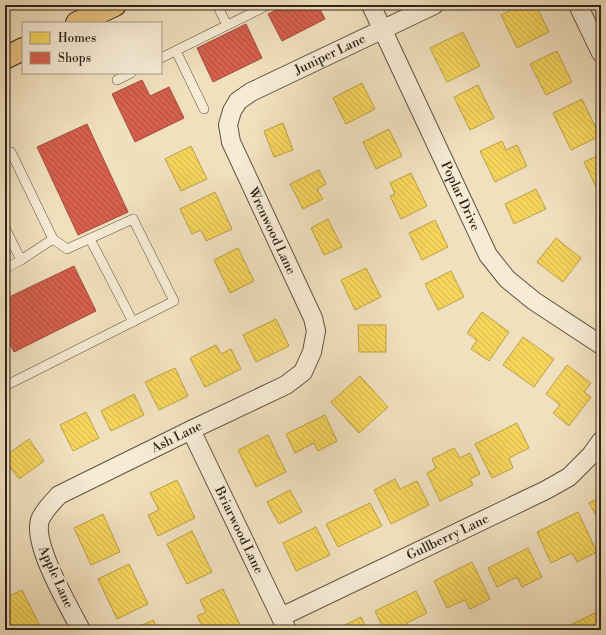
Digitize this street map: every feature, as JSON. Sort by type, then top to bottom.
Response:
[{"type":"main road","points":[[79,22],[106,7]]},
{"type":"main road","points":[[5,58],[22,50]]},
{"type":"street","name":"Poplar Drive","points":[[371,5],[488,255],[506,279],[534,301],[601,345]]},
{"type":"street","name":"Juniper Lane","points":[[232,112],[238,101],[251,92],[434,5]]},
{"type":"street","points":[[578,5],[601,53]]},
{"type":"street","name":"Wrenwood Lane","points":[[232,112],[228,125],[230,142],[313,318],[316,331],[312,352]]},
{"type":"street","name":"Ash Lane","points":[[40,522],[46,509],[59,496],[191,430],[286,385],[303,372],[312,352]]},
{"type":"street","name":"Briarwood Lane","points":[[191,430],[284,623]]},
{"type":"street","name":"Gullberry Lane","points":[[284,623],[569,477],[591,455],[601,440]]},
{"type":"street","name":"Apple Lane","points":[[40,522],[40,540],[45,558],[80,630]]},
{"type":"lane","points":[[217,5],[227,25]]},
{"type":"lane","points":[[162,58],[268,5]]},
{"type":"lane","points":[[176,51],[204,109]]},
{"type":"lane","points":[[117,80],[129,74]]},
{"type":"lane","points":[[5,153],[11,152],[53,239],[67,249],[133,219],[174,301],[5,386]]},
{"type":"lane","points":[[5,228],[21,260]]},
{"type":"lane","points":[[90,238],[132,322]]},
{"type":"lane","points":[[5,269],[53,239]]},
{"type":"building: Homes","points":[[521,5],[536,5],[549,32],[517,48],[501,15]]},
{"type":"building: Homes","points":[[463,32],[480,66],[447,82],[430,48]]},
{"type":"building: Homes","points":[[557,51],[572,82],[546,95],[530,64]]},
{"type":"building: Homes","points":[[362,83],[375,109],[346,124],[333,98]]},
{"type":"building: Homes","points":[[478,85],[494,118],[470,130],[454,97]]},
{"type":"building: Homes","points":[[582,99],[600,136],[571,150],[553,113]]},
{"type":"building: Homes","points":[[283,123],[293,150],[274,157],[264,131]]},
{"type":"building: Homes","points":[[389,129],[402,156],[376,169],[363,142]]},
{"type":"building: Homes","points":[[502,141],[506,150],[517,145],[527,166],[495,182],[480,151]]},
{"type":"building: Homes","points":[[191,146],[207,179],[181,191],[165,159]]},
{"type":"building: Homes","points":[[601,154],[601,194],[600,195],[584,162]]},
{"type":"building: Homes","points":[[319,170],[326,184],[317,189],[323,199],[303,209],[290,184]]},
{"type":"building: Homes","points":[[411,173],[427,206],[401,219],[390,196],[395,194],[390,183]]},
{"type":"building: Homes","points":[[536,189],[546,209],[514,224],[505,204]]},
{"type":"building: Homes","points":[[215,192],[232,229],[206,241],[201,230],[192,234],[180,209]]},
{"type":"building: Homes","points":[[328,219],[342,247],[324,255],[311,228]]},
{"type":"building: Homes","points":[[435,220],[448,247],[422,260],[409,233]]},
{"type":"building: Homes","points":[[556,238],[581,258],[563,282],[537,262]]},
{"type":"building: Homes","points":[[238,248],[254,281],[230,293],[214,260]]},
{"type":"building: Homes","points":[[366,268],[381,297],[355,310],[341,280]]},
{"type":"building: Homes","points":[[451,271],[464,297],[438,310],[425,284]]},
{"type":"building: Homes","points":[[482,312],[509,332],[489,361],[471,349],[477,340],[467,333]]},
{"type":"building: Homes","points":[[276,319],[289,346],[256,362],[243,335]]},
{"type":"building: Homes","points":[[358,325],[386,325],[386,352],[359,352]]},
{"type":"building: Homes","points":[[523,337],[554,359],[534,387],[503,365]]},
{"type":"building: Homes","points":[[216,345],[221,354],[231,349],[241,369],[205,387],[190,358]]},
{"type":"building: Homes","points":[[567,365],[591,383],[584,392],[591,397],[569,426],[553,413],[560,405],[546,394]]},
{"type":"building: Homes","points":[[175,368],[188,396],[159,410],[145,382]]},
{"type":"building: Homes","points":[[360,376],[388,407],[359,433],[331,402]]},
{"type":"building: Homes","points":[[134,394],[144,415],[111,431],[101,411]]},
{"type":"building: Homes","points":[[86,412],[99,438],[73,451],[60,425]]},
{"type":"building: Homes","points":[[325,415],[337,441],[318,451],[314,443],[295,453],[286,434]]},
{"type":"building: Homes","points":[[517,423],[529,448],[509,458],[513,468],[492,478],[475,444]]},
{"type":"building: Homes","points":[[268,435],[286,472],[256,487],[238,450]]},
{"type":"building: Homes","points":[[29,439],[44,461],[19,479],[5,460],[5,456]]},
{"type":"building: Homes","points":[[454,448],[460,458],[470,453],[480,474],[470,479],[473,485],[440,501],[427,473],[436,468],[432,459]]},
{"type":"building: Homes","points":[[395,479],[400,489],[417,481],[429,505],[391,524],[374,490]]},
{"type":"building: Homes","points":[[177,480],[195,518],[158,536],[148,515],[159,510],[150,493]]},
{"type":"building: Homes","points":[[290,490],[302,512],[279,524],[267,502]]},
{"type":"building: Homes","points":[[601,497],[601,524],[589,503]]},
{"type":"building: Homes","points":[[5,500],[10,502],[5,511]]},
{"type":"building: Homes","points":[[370,503],[382,526],[338,547],[326,524]]},
{"type":"building: Homes","points":[[578,512],[597,552],[577,562],[572,553],[551,563],[537,532]]},
{"type":"building: Homes","points":[[103,514],[120,552],[91,565],[74,528]]},
{"type":"building: Homes","points":[[316,527],[330,555],[296,571],[283,543]]},
{"type":"building: Homes","points":[[192,531],[212,572],[187,584],[167,544]]},
{"type":"building: Homes","points":[[528,548],[542,577],[522,587],[517,577],[497,587],[488,568]]},
{"type":"building: Homes","points":[[472,562],[490,599],[470,609],[465,600],[447,608],[434,581]]},
{"type":"building: Homes","points":[[129,564],[148,604],[117,619],[98,579]]},
{"type":"building: Homes","points":[[223,589],[241,627],[235,630],[204,630],[197,616],[206,612],[200,600]]},
{"type":"building: Homes","points":[[22,590],[42,630],[8,630],[5,623],[5,598]]},
{"type":"building: Homes","points":[[416,591],[427,613],[407,623],[410,630],[384,630],[375,611]]},
{"type":"building: Homes","points":[[597,612],[601,620],[601,630],[560,630]]},
{"type":"building: Homes","points":[[361,617],[367,630],[335,630]]},
{"type":"building: Homes","points":[[153,620],[158,630],[132,630]]},
{"type":"building: Shops","points":[[287,5],[318,5],[325,19],[282,41],[268,14]]},
{"type":"building: Shops","points":[[246,24],[262,58],[213,82],[197,48]]},
{"type":"building: Shops","points":[[142,80],[150,96],[169,87],[184,118],[135,142],[112,94]]},
{"type":"building: Shops","points":[[87,124],[128,212],[78,235],[37,147]]},
{"type":"building: Shops","points":[[74,266],[96,311],[14,352],[5,334],[5,299]]}]
